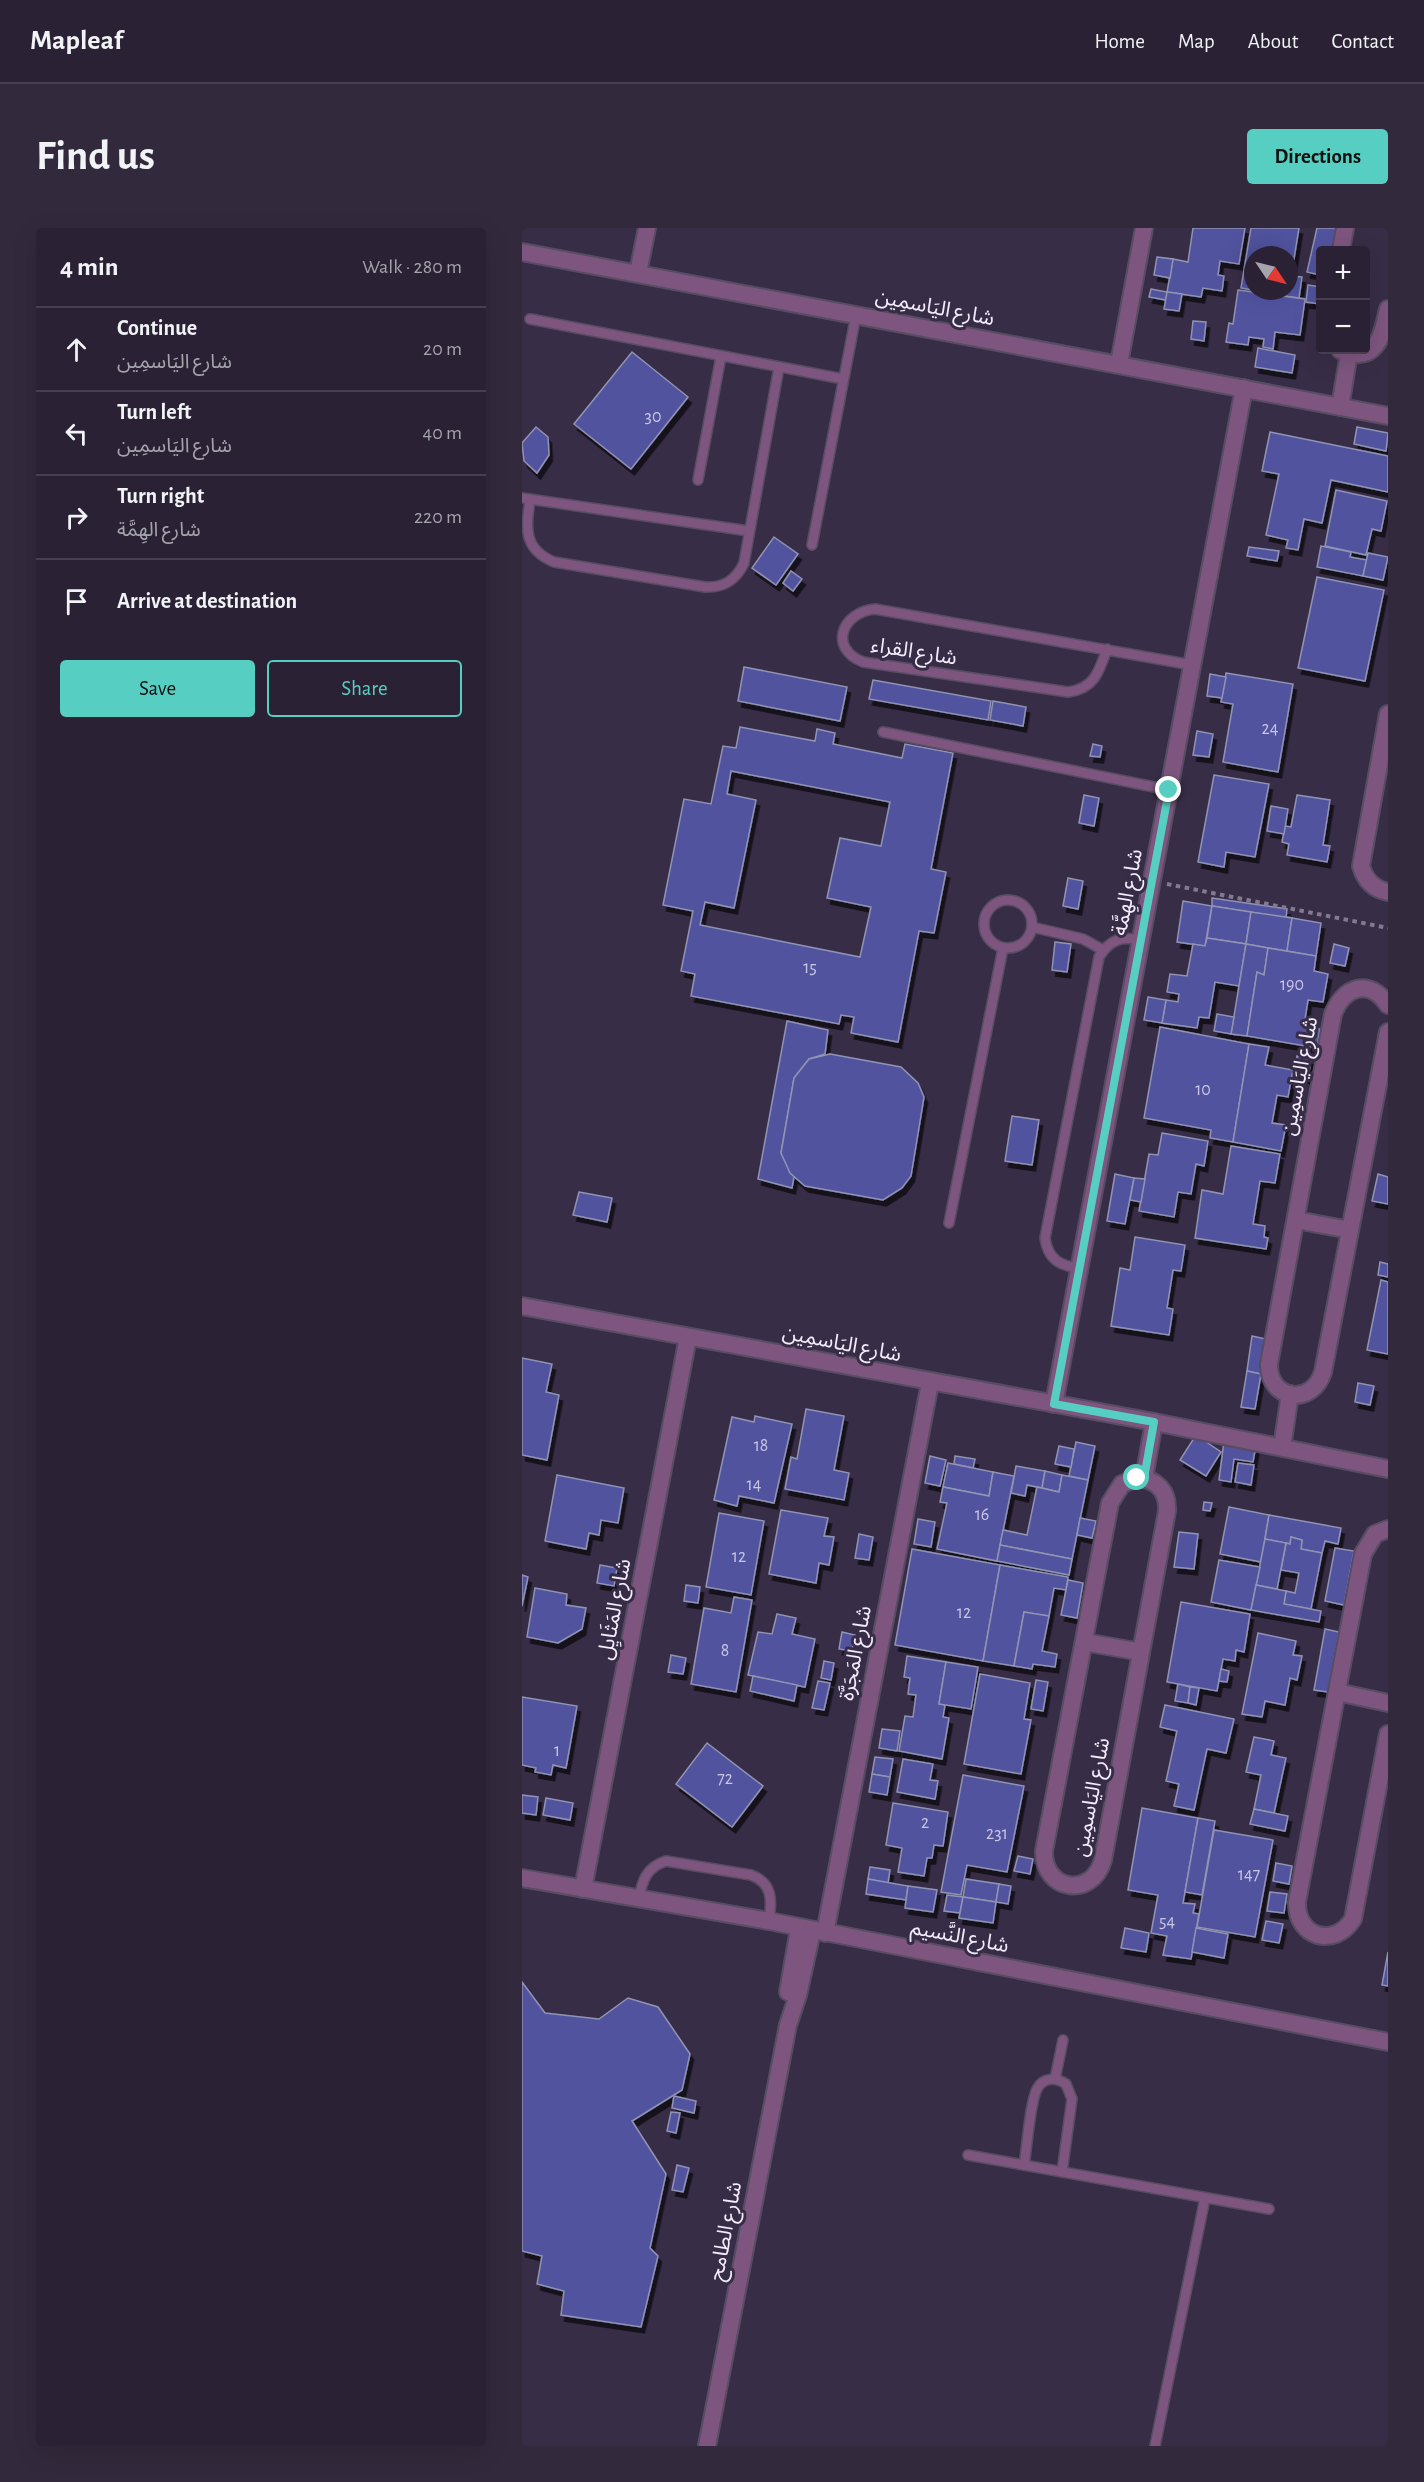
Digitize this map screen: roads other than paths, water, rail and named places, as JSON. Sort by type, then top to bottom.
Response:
[{"type":"street","points":[[638,273],[646,228]]},
{"type":"street","points":[[1119,364],[1144,228]]},
{"type":"street","points":[[1342,246],[1345,228]]},
{"type":"street","name":"شارع اليَاسمِين","points":[[522,252],[1388,416]]},
{"type":"street","points":[[1370,350],[1377,345],[1384,330],[1388,309]]},
{"type":"street","points":[[1340,406],[1344,354]]},
{"type":"street","name":"شارع الهِمَّة","points":[[1054,1404],[1244,388]]},
{"type":"street","points":[[1388,714],[1361,857],[1363,874],[1367,881],[1374,887],[1388,891]]},
{"type":"street","name":"شارع اليَاسمِين","points":[[1290,1394],[1275,1386],[1269,1371],[1336,1006],[1345,994],[1359,988],[1376,992],[1388,1005]]},
{"type":"street","points":[[1281,1447],[1290,1394],[1304,1395],[1317,1386],[1321,1380],[1388,1032]]},
{"type":"street","points":[[1296,1220],[1350,1230]]},
{"type":"street","name":"شارع اليَاسمِين","points":[[522,1306],[930,1383],[1154,1422],[1388,1469]]},
{"type":"street","name":"شارع المَثَايِل","points":[[583,1889],[688,1337]]},
{"type":"street","name":"شارع المَجَرَّة","points":[[812,1931],[930,1383]]},
{"type":"street","points":[[1144,1478],[1154,1422]]},
{"type":"street","name":"شارع اليَاسمِين","points":[[1137,1478],[1144,1478],[1160,1486],[1167,1502],[1167,1511],[1101,1869],[1082,1885],[1065,1885],[1051,1875],[1044,1860],[1044,1851],[1110,1503],[1122,1484],[1137,1478]]},
{"type":"street","points":[[1388,1528],[1370,1540],[1363,1554],[1297,1902],[1297,1910],[1304,1926],[1317,1935],[1326,1936],[1342,1932],[1353,1919],[1388,1734]]},
{"type":"street","points":[[1084,1641],[1141,1652]]},
{"type":"street","points":[[1337,1692],[1388,1703]]},
{"type":"street","name":"شارع النَّسيم","points":[[522,1878],[769,1921],[1388,2042]]},
{"type":"street","name":"شارع الطامح","points":[[707,2446],[788,2025],[788,1994],[812,1931]]},
{"type":"lane","points":[[812,545],[856,315]]},
{"type":"lane","points":[[530,319],[843,379]]},
{"type":"lane","points":[[698,480],[721,356]]},
{"type":"lane","points":[[749,531],[526,499],[527,532],[533,547],[554,562],[712,588],[727,583],[740,571],[744,562],[779,367]]},
{"type":"lane","name":"شارع القراء","points":[[1107,649],[1098,676],[1086,688],[1068,692],[863,662],[850,655],[843,641],[843,634],[849,620],[856,614],[875,609],[1107,649],[1192,665]]},
{"type":"lane","points":[[883,732],[1169,790]]},
{"type":"lane","points":[[1009,900],[1024,906],[1032,919],[1032,927],[1030,935],[1018,946],[1003,948],[989,940],[985,933],[985,917],[994,904],[1009,900]]},
{"type":"lane","points":[[1032,927],[1083,939],[1103,950]]},
{"type":"lane","points":[[1080,1268],[1066,1266],[1055,1261],[1050,1255],[1045,1238],[1097,964],[1103,950],[1121,938],[1141,940]]},
{"type":"lane","points":[[949,1223],[1003,948]]},
{"type":"lane","points":[[639,1899],[645,1876],[657,1864],[666,1861],[730,1871],[757,1877],[767,1886],[772,1898],[769,1921]]},
{"type":"lane","points":[[1055,2079],[1063,2040]]},
{"type":"lane","points":[[1024,2165],[1035,2092],[1043,2082],[1055,2079],[1066,2084],[1072,2099],[1062,2172]]},
{"type":"lane","points":[[968,2155],[1269,2209]]},
{"type":"lane","points":[[1155,2446],[1205,2198]]}]
